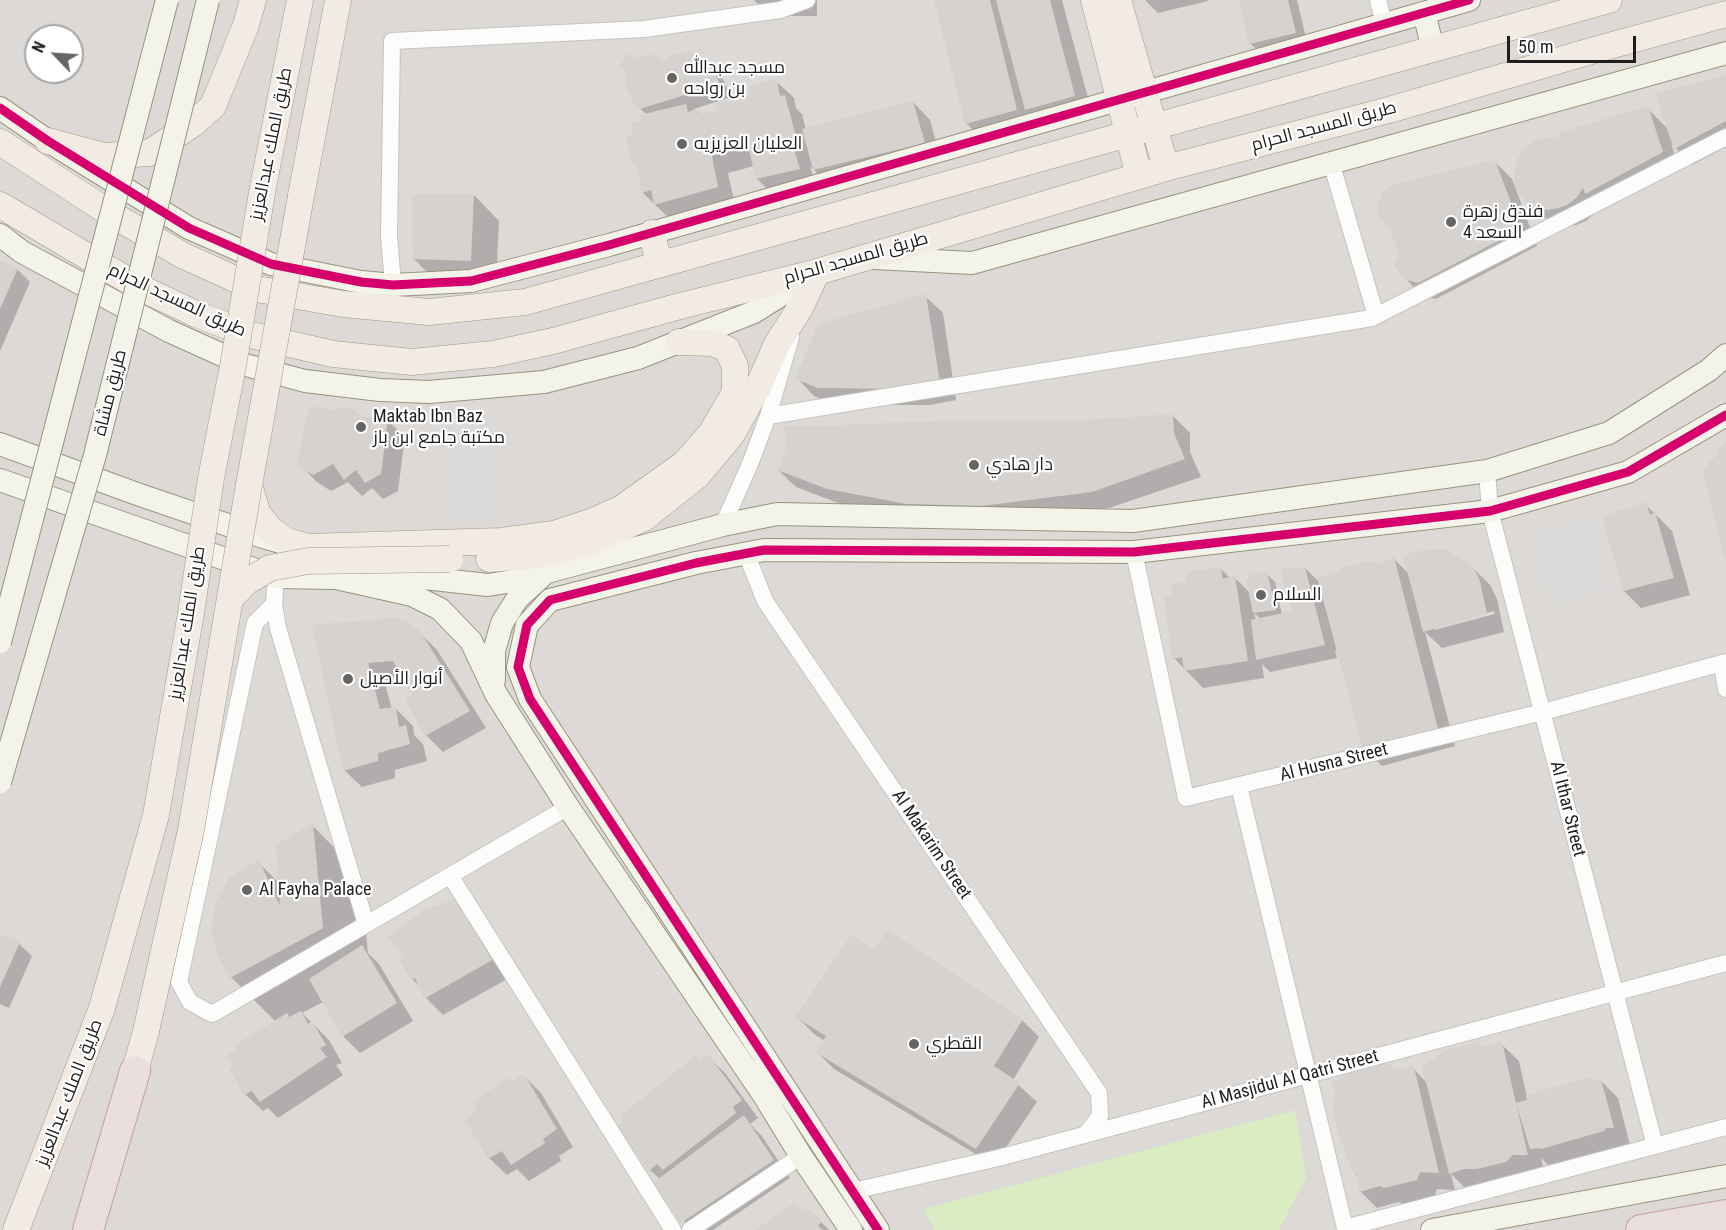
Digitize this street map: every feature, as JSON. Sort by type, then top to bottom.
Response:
[{"type":"highway","points":[[88,1230],[135,1071]]},
{"type":"highway","points":[[110,1230],[135,1071]]},
{"type":"highway","points":[[1641,1230],[1726,1215]]},
{"type":"main road","points":[[48,141],[104,156],[149,153],[193,124],[213,106],[246,25],[253,0]]},
{"type":"main road","name":"طريق الملك عبدالعزيز","points":[[16,1230],[102,1008],[156,814],[191,613],[211,478],[233,366],[263,187],[300,0]]},
{"type":"main road","name":"طريق الملك عبدالعزيز","points":[[135,1071],[191,830],[249,485],[338,0]]},
{"type":"main road","points":[[1094,0],[1139,176]]},
{"type":"main road","points":[[1118,0],[1166,168]]},
{"type":"main road","points":[[0,142],[111,214],[184,256],[257,289],[343,304],[429,312],[525,302],[1608,0]]},
{"type":"main road","name":"طريق المسجد الحرام","points":[[0,205],[141,288],[196,314],[251,336],[333,354],[412,362],[493,354],[553,341],[817,272],[1166,168],[1389,110],[1598,49],[1726,15]]},
{"type":"main road","points":[[652,233],[659,264]]},
{"type":"main road","points":[[231,598],[246,582],[270,568],[308,561],[478,560],[541,555],[589,543],[644,518],[691,469],[732,434],[758,387],[777,344],[800,308],[817,272]]},
{"type":"main road","points":[[249,485],[258,514],[271,530],[287,541],[309,547],[501,541],[554,534],[622,508],[691,469],[735,392],[735,366],[727,349],[713,343],[679,342]]},
{"type":"street","points":[[0,642],[167,0]]},
{"type":"street","name":"طريق مشاة","points":[[0,782],[95,455],[208,0]]},
{"type":"street","points":[[393,285],[389,236],[392,41],[644,28],[780,10],[807,0]]},
{"type":"street","points":[[1378,0],[1384,24]]},
{"type":"street","points":[[0,108],[48,141],[189,228],[271,264],[361,282],[393,285],[471,281],[652,233],[1469,0]]},
{"type":"street","points":[[1424,13],[1433,49]]},
{"type":"street","points":[[864,257],[972,263],[1726,53]]},
{"type":"street","points":[[1389,110],[1400,143]]},
{"type":"street","points":[[768,416],[1376,316],[1726,137]]},
{"type":"street","points":[[1331,162],[1376,316]]},
{"type":"street","points":[[0,235],[22,252],[169,331],[242,364],[305,381],[380,390],[429,392],[507,386],[544,381],[638,358],[754,312],[817,272]]},
{"type":"street","points":[[723,525],[768,416],[800,308]]},
{"type":"street","points":[[0,444],[262,537],[424,578],[488,585],[549,572],[723,525],[777,514],[1133,521],[1487,471],[1609,433],[1709,370],[1726,355]]},
{"type":"street","points":[[878,1230],[530,699],[518,667],[527,626],[550,600],[696,563],[764,550],[1134,552],[1490,511],[1628,472],[1726,415]]},
{"type":"street","name":"Al Ithar Street","points":[[1487,471],[1490,511],[1655,1146]]},
{"type":"street","points":[[0,480],[276,577],[336,578],[412,595],[440,609],[471,640],[496,694],[568,807],[763,1094],[851,1230]]},
{"type":"street","name":"Al Husna Street","points":[[1134,552],[1186,798],[1543,712],[1724,663]]},
{"type":"street","name":"Al Makarim Street","points":[[746,553],[765,601],[1099,1093],[1100,1116],[1084,1135]]},
{"type":"street","points":[[496,694],[493,665],[495,644],[502,623],[508,611],[526,588],[549,572]]},
{"type":"street","points":[[276,577],[274,604],[278,628],[366,924]]},
{"type":"street","points":[[274,604],[255,623],[179,982],[190,1002],[212,1014],[568,807]]},
{"type":"street","points":[[1724,663],[1726,689]]},
{"type":"street","points":[[1239,786],[1345,1228],[1726,1127]]},
{"type":"street","points":[[451,877],[673,1230]]},
{"type":"street","name":"Al Masjidul Al Qatri Street","points":[[853,1191],[998,1158],[1726,963]]},
{"type":"street","points":[[690,1230],[801,1156]]},
{"type":"street","points":[[1432,1230],[1726,1176]]},
{"type":"shaded area","points":[[0,0],[1726,0],[1726,1230],[0,1230]]},
{"type":"shaded area","points":[[490,414],[497,520],[453,521],[437,424]]},
{"type":"shaded area","points":[[1593,514],[1612,592],[1546,609],[1530,532]]},
{"type":"green space","points":[[1295,1110],[1306,1178],[1279,1230],[934,1230],[924,1209]]},
{"type":"building","points":[[934,0],[990,0],[1017,110],[965,124]]},
{"type":"building","points":[[996,0],[1050,0],[1075,96],[1025,110]]},
{"type":"building","points":[[1239,0],[1288,0],[1296,33],[1249,44]]},
{"type":"building","name":"مسجد عبدالله بن رواحه","points":[[689,51],[708,60],[720,84],[640,109],[633,103],[625,86],[627,73],[620,66],[627,54],[639,58],[650,54],[666,62],[670,55]]},
{"type":"building","points":[[1726,75],[1726,121],[1674,149],[1655,94]]},
{"type":"building","name":"العليان العزيزيه","points":[[777,79],[780,96],[785,95],[799,148],[794,150],[800,169],[756,179],[746,138],[735,140],[738,148],[712,156],[718,187],[654,205],[651,190],[642,193],[637,167],[632,164],[626,136],[633,134],[631,124],[641,120],[640,115],[686,104],[688,112],[696,109],[698,114],[719,111],[715,104],[750,95],[749,86]]},
{"type":"building","points":[[913,101],[925,143],[813,170],[802,129]]},
{"type":"building","points":[[1648,106],[1663,152],[1585,194],[1583,188],[1569,204],[1559,208],[1547,210],[1534,207],[1523,199],[1516,189],[1514,176],[1517,160],[1525,147],[1538,139],[1561,140],[1558,133]]},
{"type":"building","name":"فندق زهرة السعد 4","points":[[1495,160],[1521,229],[1418,283],[1403,279],[1394,264],[1399,254],[1389,226],[1379,218],[1378,204],[1383,191],[1396,184]]},
{"type":"building","points":[[412,194],[474,194],[471,261],[413,259]]},
{"type":"building","points":[[0,260],[18,268],[0,309]]},
{"type":"building","points":[[926,294],[940,383],[911,389],[818,388],[795,379],[818,324]]},
{"type":"building","points":[[309,406],[334,410],[343,407],[354,410],[365,417],[388,418],[381,474],[365,483],[356,470],[344,480],[333,464],[313,475],[297,465]]},
{"type":"building","name":"دار هادي","points":[[1173,414],[1174,433],[1185,459],[1092,492],[981,506],[907,504],[827,489],[777,470],[786,449],[784,425],[822,426],[959,420],[1086,420]]},
{"type":"building","points":[[1726,442],[1725,559],[1703,470],[1720,451],[1718,448]]},
{"type":"building","points":[[1646,502],[1650,515],[1655,512],[1674,578],[1623,591],[1602,516]]},
{"type":"building","points":[[1428,549],[1446,549],[1473,566],[1480,581],[1487,614],[1423,632],[1403,555]]},
{"type":"building","points":[[1394,557],[1438,729],[1363,749],[1317,577],[1333,573],[1345,566],[1370,561],[1380,564]]},
{"type":"building","points":[[1221,567],[1223,579],[1235,575],[1248,661],[1184,671],[1182,657],[1172,659],[1164,596],[1172,594],[1171,584],[1187,582],[1186,572]]},
{"type":"building","points":[[1305,567],[1325,645],[1256,660],[1251,620],[1292,611],[1289,590],[1284,589],[1281,569]]},
{"type":"building","name":"السلام","points":[[1267,572],[1276,610],[1253,613],[1246,579],[1250,580],[1249,573]]},
{"type":"building","name":"أنوار الأصيل","points":[[392,618],[407,621],[420,631],[470,711],[425,736],[405,699],[413,695],[393,661],[368,663],[380,709],[396,707],[399,727],[406,725],[410,744],[378,753],[378,761],[343,771],[312,625]]},
{"type":"building","name":"Al Fayha Palace","points":[[313,824],[323,928],[230,978],[217,954],[211,930],[216,902],[228,879],[259,860],[280,906],[276,844]]},
{"type":"building","points":[[455,898],[492,960],[424,999],[415,978],[411,980],[399,959],[403,956],[388,937],[427,908]]},
{"type":"building","name":"القطري","points":[[887,930],[1023,1019],[994,1066],[1020,1083],[976,1149],[815,1052],[826,1036],[795,1017],[851,935],[875,949]]},
{"type":"building","points":[[0,934],[20,942],[0,987]]},
{"type":"building","points":[[362,945],[397,1003],[342,1037],[309,979]]},
{"type":"building","points":[[301,1011],[308,1024],[312,1021],[326,1045],[320,1048],[327,1057],[260,1102],[252,1091],[244,1095],[229,1069],[233,1066],[227,1056],[237,1049],[235,1045],[287,1013],[289,1017]]},
{"type":"building","points":[[1478,1042],[1481,1046],[1502,1042],[1528,1155],[1513,1155],[1506,1162],[1477,1169],[1464,1169],[1449,1174],[1422,1066],[1447,1050]]},
{"type":"building","points":[[708,1054],[742,1100],[733,1107],[736,1113],[663,1170],[657,1164],[649,1171],[616,1127],[623,1122],[620,1116],[695,1056],[699,1061]]},
{"type":"building","points":[[1372,1064],[1389,1064],[1394,1069],[1414,1067],[1439,1173],[1420,1172],[1417,1180],[1359,1192],[1357,1174],[1354,1174],[1351,1168],[1337,1129],[1332,1103],[1335,1101],[1335,1092],[1331,1083],[1348,1074],[1349,1071]]},
{"type":"building","points":[[524,1074],[557,1129],[543,1139],[545,1143],[511,1165],[502,1151],[488,1159],[465,1120],[477,1111],[473,1102],[508,1077],[511,1082]]},
{"type":"building","points":[[1590,1077],[1590,1080],[1601,1079],[1614,1128],[1606,1128],[1604,1131],[1541,1149],[1530,1149],[1516,1103],[1527,1100],[1526,1095]]},
{"type":"building","points":[[744,1115],[774,1160],[681,1223],[653,1183]]},
{"type":"building","points":[[795,1203],[802,1211],[807,1208],[822,1221],[818,1226],[823,1230],[755,1230]]},
{"type":"cycle path","points":[[0,108],[48,141],[189,228],[271,264],[361,282],[393,285],[471,281],[609,245],[1469,0]]},
{"type":"cycle path","points":[[878,1230],[530,699],[518,667],[527,625],[550,600],[696,563],[764,550],[1134,552],[1490,511],[1628,472],[1726,415]]},
{"type":"place","name":"مسجد عبدالله بن رواحه","points":[[672,78]]},
{"type":"place","name":"العليان العزيزيه","points":[[682,144]]},
{"type":"place","name":"فندق زهرة السعد 4","points":[[1451,222]]},
{"type":"place","name":"Maktab Ibn Baz مكتبة جامع ابن باز","points":[[361,427]]},
{"type":"place","name":"دار هادي","points":[[974,465]]},
{"type":"place","name":"السلام","points":[[1261,595]]},
{"type":"place","name":"أنوار الأصيل","points":[[348,679]]},
{"type":"place","name":"Al Fayha Palace","points":[[247,890]]},
{"type":"place","name":"القطري","points":[[914,1044]]}]
